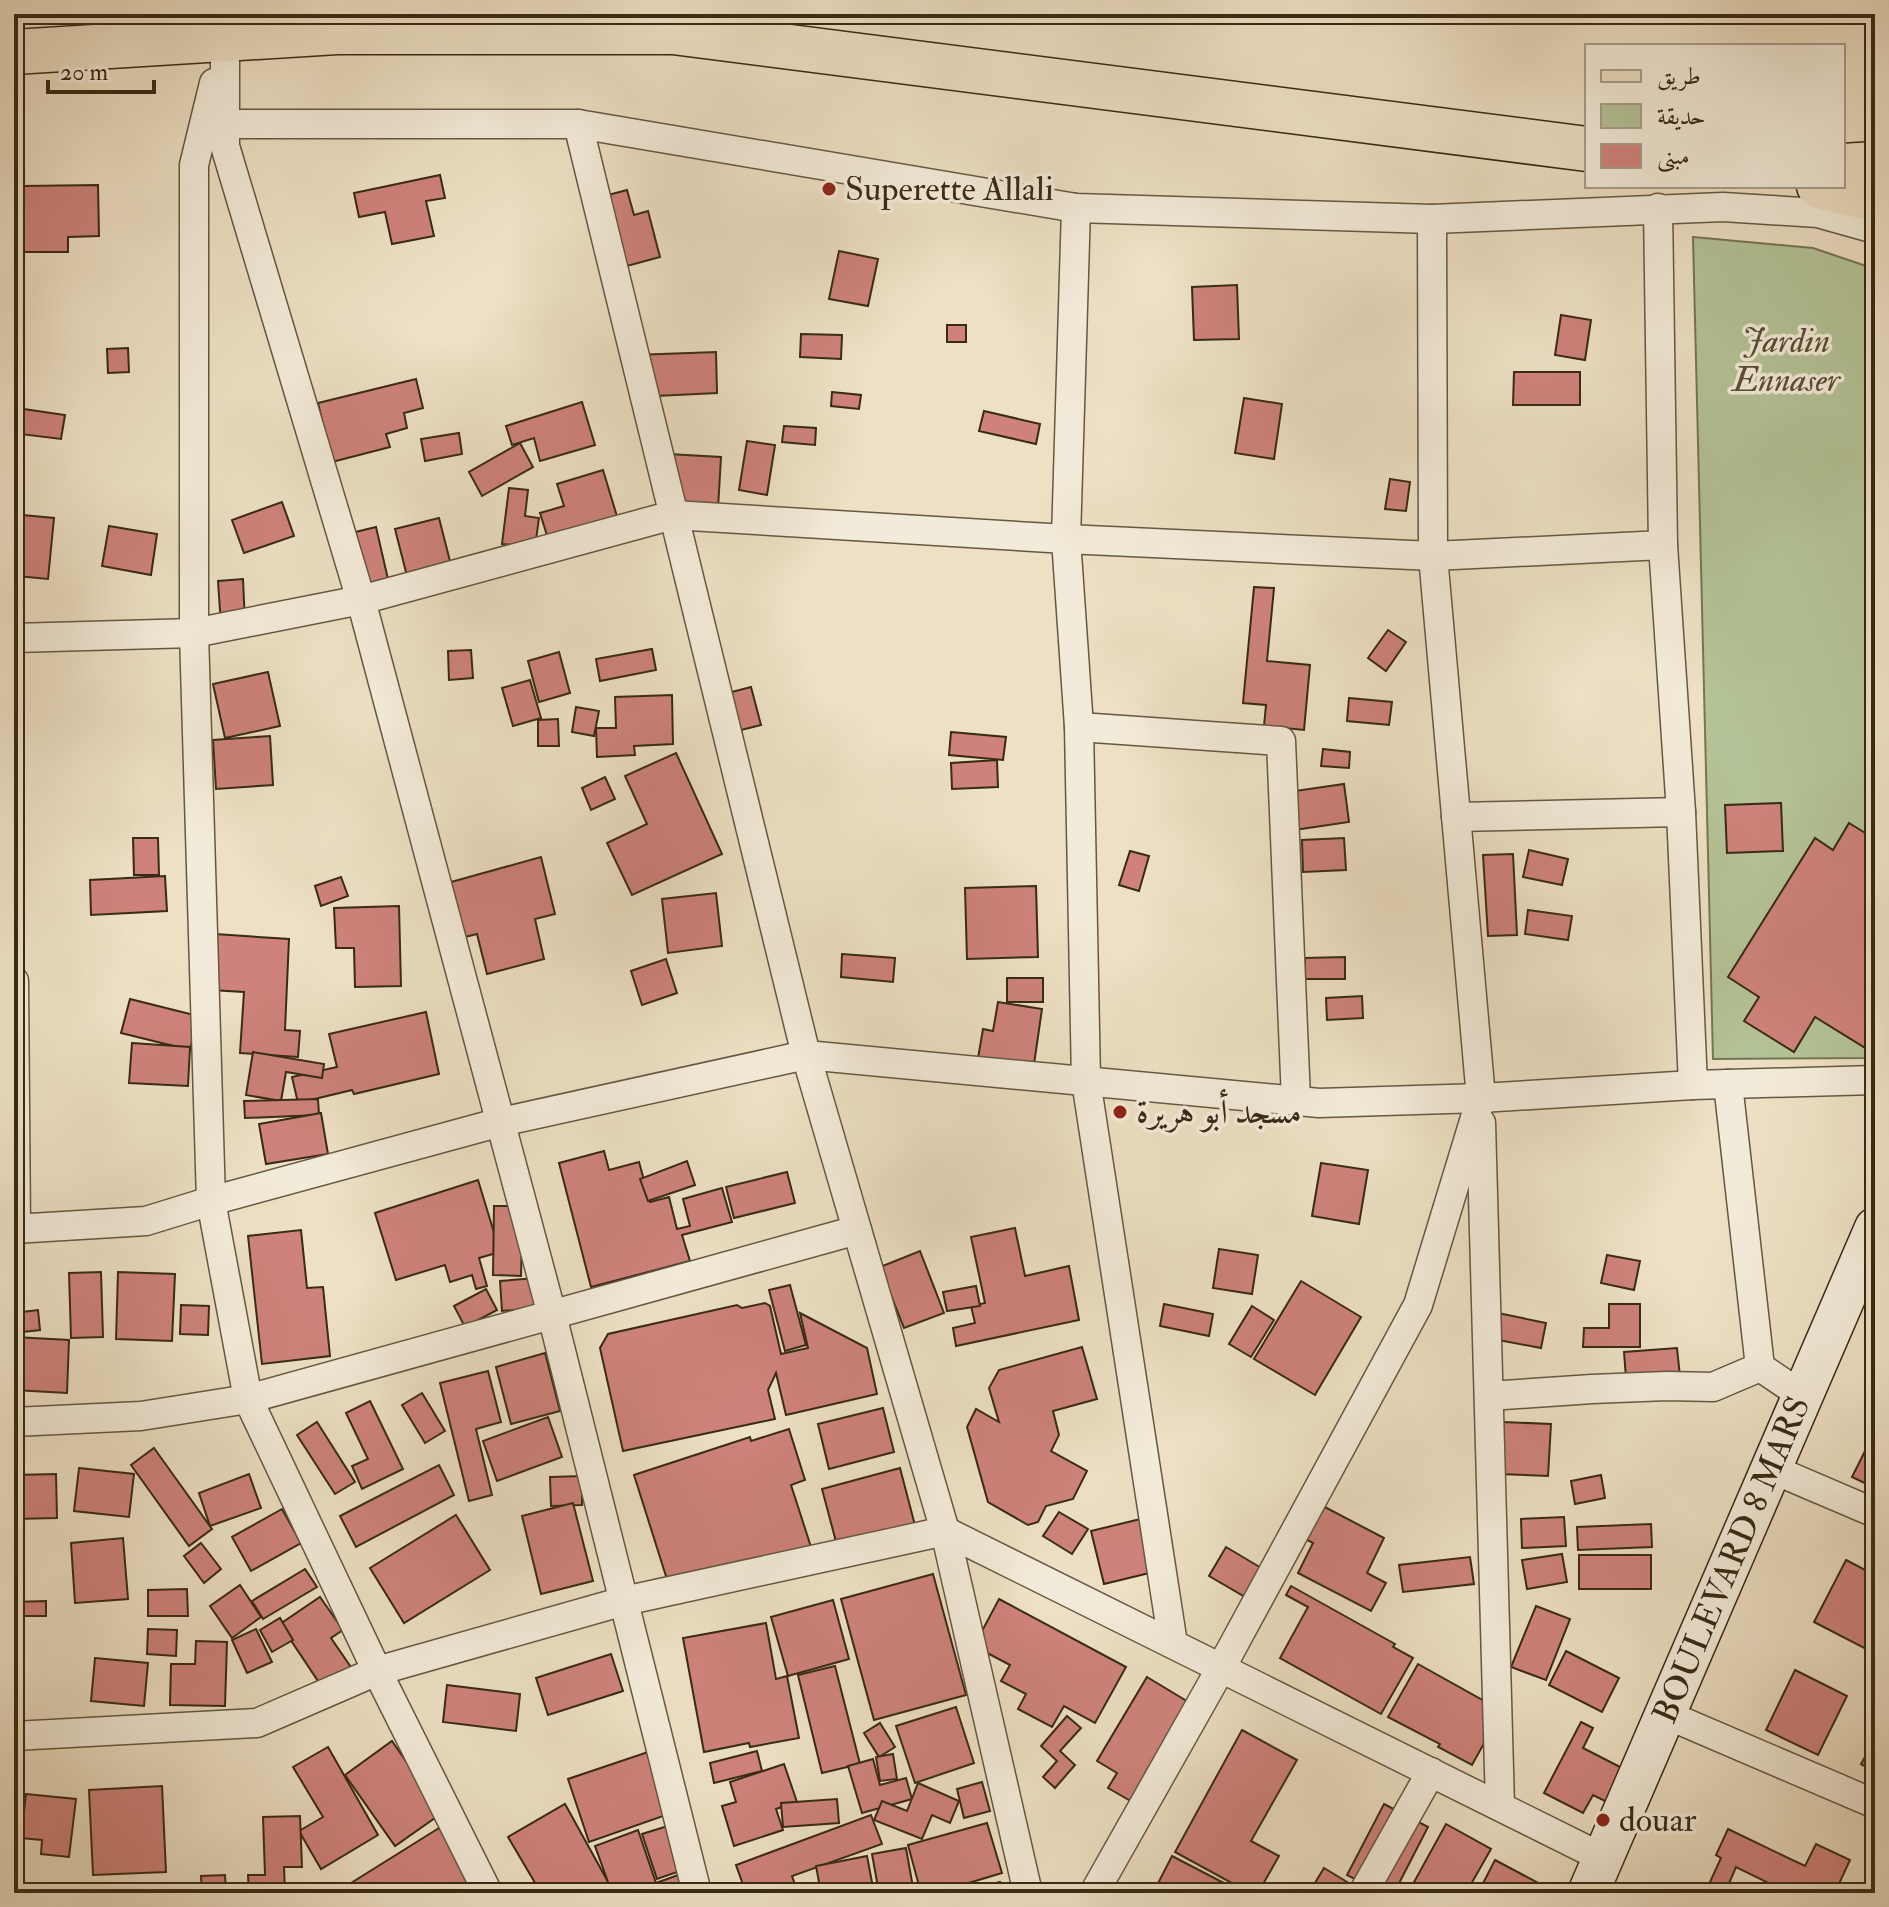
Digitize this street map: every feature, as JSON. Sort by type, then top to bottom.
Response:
[{"type":"main road","points":[[14,52],[337,32],[673,32],[1585,149]]},
{"type":"main road","points":[[1845,166],[1875,164]]},
{"type":"main road","points":[[1827,188],[1875,200]]},
{"type":"main road","name":"BOULEVARD 8 MARS","points":[[1596,1875],[1875,1228]]},
{"type":"street","points":[[225,39],[225,146],[361,600],[552,1315],[697,1893]]},
{"type":"street","points":[[225,39],[194,165],[194,633],[211,1201],[248,1399],[377,1671],[488,1893]]},
{"type":"street","points":[[225,124],[578,124],[1076,208],[1432,219],[1723,207],[1818,213],[1875,229]]},
{"type":"street","points":[[578,124],[806,1055],[945,1531],[1028,1893]]},
{"type":"street","points":[[1076,208],[1066,539],[1079,727],[1086,1081],[1173,1644]]},
{"type":"street","points":[[1658,208],[1663,545],[1681,812],[1693,1085]]},
{"type":"street","points":[[1432,219],[1433,556],[1481,1098],[1500,1806]]},
{"type":"street","points":[[14,638],[194,633],[361,600],[673,515],[1066,539],[1433,556],[1663,545]]},
{"type":"street","points":[[1079,727],[1281,741],[1296,1100]]},
{"type":"street","points":[[1456,817],[1681,812]]},
{"type":"street","points":[[14,981],[15,1229],[146,1221],[501,1122],[806,1055],[1319,1103],[1481,1098],[1693,1085],[1875,1080]]},
{"type":"street","points":[[1728,1084],[1760,1367],[1803,1396]]},
{"type":"street","points":[[1094,1893],[1221,1668],[1418,1305],[1481,1098]]},
{"type":"street","points":[[14,1422],[141,1416],[248,1399],[857,1230]]},
{"type":"street","points":[[1489,1396],[1592,1389],[1713,1387],[1760,1367]]},
{"type":"street","points":[[1772,1469],[1875,1513]]},
{"type":"street","points":[[14,1736],[257,1723],[377,1671],[624,1601],[945,1531],[1500,1806],[1596,1875]]},
{"type":"street","points":[[1665,1714],[1875,1804]]},
{"type":"street","points":[[1363,1893],[1431,1772]]},
{"type":"green space","name":"Jardin Ennaser","points":[[1693,237],[1813,248],[1875,269],[1875,1058],[1713,1059]]},
{"type":"building","points":[[440,175],[445,198],[426,201],[434,236],[392,244],[385,212],[359,217],[354,193]]},
{"type":"building","points":[[98,185],[99,236],[68,237],[68,252],[24,252],[23,186]]},
{"type":"building","points":[[627,190],[634,215],[648,211],[660,257],[612,270],[593,199]]},
{"type":"building","points":[[839,251],[878,259],[868,306],[829,299]]},
{"type":"building","points":[[1237,285],[1239,339],[1194,340],[1192,287]]},
{"type":"building","points":[[1561,315],[1591,320],[1585,360],[1555,355]]},
{"type":"building","points":[[947,325],[966,325],[966,342],[947,342]]},
{"type":"building","points":[[801,334],[842,335],[841,359],[800,357]]},
{"type":"building","points":[[128,348],[129,372],[108,373],[107,349]]},
{"type":"building","points":[[716,352],[717,393],[635,397],[634,355]]},
{"type":"building","points":[[1514,372],[1580,372],[1580,405],[1513,405]]},
{"type":"building","points":[[416,379],[423,408],[404,413],[407,428],[386,434],[390,447],[332,462],[318,403]]},
{"type":"building","points":[[832,392],[861,395],[859,409],[831,406]]},
{"type":"building","points":[[1244,398],[1282,404],[1274,459],[1235,453]]},
{"type":"building","points":[[582,402],[595,445],[540,461],[534,438],[512,445],[506,426]]},
{"type":"building","points":[[24,409],[65,415],[61,439],[20,434]]},
{"type":"building","points":[[984,411],[1040,424],[1036,444],[979,431]]},
{"type":"building","points":[[784,426],[816,428],[815,445],[782,442]]},
{"type":"building","points":[[459,433],[462,454],[425,461],[421,439]]},
{"type":"building","points":[[747,441],[775,445],[767,495],[739,490]]},
{"type":"building","points":[[520,443],[533,467],[482,496],[469,472]]},
{"type":"building","points":[[668,454],[721,457],[717,526],[664,524]]},
{"type":"building","points":[[603,470],[619,523],[550,545],[540,513],[564,506],[557,484]]},
{"type":"building","points":[[1390,479],[1410,482],[1406,511],[1385,509]]},
{"type":"building","points":[[509,488],[528,490],[525,516],[539,518],[535,547],[502,544]]},
{"type":"building","points":[[282,502],[294,536],[244,553],[232,520]]},
{"type":"building","points":[[22,515],[54,518],[48,579],[17,576]]},
{"type":"building","points":[[439,518],[452,569],[408,580],[395,529]]},
{"type":"building","points":[[109,526],[157,534],[151,575],[102,566]]},
{"type":"building","points":[[376,527],[390,588],[354,597],[339,536]]},
{"type":"building","points":[[243,579],[245,623],[221,625],[218,581]]},
{"type":"building","points":[[1254,587],[1274,588],[1267,661],[1310,665],[1304,730],[1264,726],[1266,705],[1243,703]]},
{"type":"building","points":[[1388,630],[1406,642],[1386,671],[1368,658]]},
{"type":"building","points":[[652,649],[656,670],[600,681],[596,659]]},
{"type":"building","points":[[471,650],[473,678],[449,680],[448,651]]},
{"type":"building","points":[[559,652],[570,693],[539,702],[528,661]]},
{"type":"building","points":[[268,672],[280,726],[225,738],[213,684]]},
{"type":"building","points":[[530,680],[541,718],[513,726],[502,688]]},
{"type":"building","points":[[751,687],[761,725],[733,732],[724,694]]},
{"type":"building","points":[[672,695],[673,744],[634,746],[635,755],[597,757],[596,728],[616,728],[615,697]]},
{"type":"building","points":[[1349,698],[1392,702],[1389,725],[1347,721]]},
{"type":"building","points":[[576,707],[599,711],[594,736],[572,732]]},
{"type":"building","points":[[558,719],[559,746],[538,746],[538,720]]},
{"type":"building","points":[[951,732],[1006,737],[1003,760],[949,755]]},
{"type":"building","points":[[270,736],[273,785],[216,789],[213,740]]},
{"type":"building","points":[[1323,749],[1350,752],[1349,768],[1321,766]]},
{"type":"building","points":[[676,753],[722,854],[632,895],[607,843],[647,824],[625,776]]},
{"type":"building","points":[[997,760],[998,787],[952,789],[951,763]]},
{"type":"building","points":[[605,777],[615,799],[591,810],[582,788]]},
{"type":"building","points":[[1344,784],[1349,822],[1294,830],[1288,792]]},
{"type":"building","points":[[1781,803],[1783,851],[1727,853],[1725,805]]},
{"type":"building","points":[[1849,823],[1875,839],[1875,1035],[1867,1049],[1815,1017],[1794,1052],[1744,1021],[1759,997],[1728,977],[1815,838],[1833,850]]},
{"type":"building","points":[[133,838],[158,838],[159,875],[134,875]]},
{"type":"building","points":[[1344,838],[1346,870],[1303,872],[1302,840]]},
{"type":"building","points":[[1529,850],[1568,859],[1562,885],[1523,877]]},
{"type":"building","points":[[1130,851],[1149,856],[1139,891],[1119,885]]},
{"type":"building","points":[[1513,854],[1517,935],[1488,936],[1483,855]]},
{"type":"building","points":[[541,857],[555,914],[535,919],[544,959],[487,974],[477,934],[465,937],[451,882]]},
{"type":"building","points":[[165,876],[167,911],[91,915],[90,880]]},
{"type":"building","points":[[341,877],[348,896],[321,906],[315,886]]},
{"type":"building","points":[[1036,886],[1038,957],[967,959],[965,888]]},
{"type":"building","points":[[716,893],[722,946],[668,953],[662,899]]},
{"type":"building","points":[[399,906],[401,986],[355,987],[354,948],[336,948],[334,908]]},
{"type":"building","points":[[1528,910],[1572,916],[1568,940],[1525,934]]},
{"type":"building","points":[[215,934],[289,939],[285,1030],[300,1031],[298,1057],[240,1053],[244,992],[211,990]]},
{"type":"building","points":[[842,954],[895,958],[893,982],[841,977]]},
{"type":"building","points":[[1345,957],[1345,979],[1305,979],[1305,958]]},
{"type":"building","points":[[666,959],[677,993],[642,1005],[631,971]]},
{"type":"building","points":[[1007,978],[1043,978],[1043,1002],[1007,1002]]},
{"type":"building","points":[[1362,996],[1363,1018],[1327,1020],[1326,998]]},
{"type":"building","points":[[130,999],[198,1016],[190,1050],[121,1033]]},
{"type":"building","points":[[998,1002],[1042,1009],[1032,1078],[976,1070],[983,1029],[993,1031]]},
{"type":"building","points":[[426,1012],[439,1074],[354,1094],[352,1090],[298,1103],[292,1077],[337,1067],[329,1034]]},
{"type":"building","points":[[132,1043],[190,1047],[188,1086],[129,1083]]},
{"type":"building","points":[[253,1052],[324,1064],[322,1078],[286,1072],[281,1101],[246,1095]]},
{"type":"building","points":[[318,1099],[319,1115],[245,1118],[244,1101]]},
{"type":"building","points":[[321,1113],[328,1154],[266,1164],[259,1124]]},
{"type":"building","points":[[604,1151],[609,1170],[639,1162],[650,1202],[669,1197],[677,1229],[690,1226],[683,1199],[722,1188],[732,1222],[682,1235],[690,1261],[591,1287],[559,1163]]},
{"type":"building","points":[[687,1161],[695,1185],[648,1201],[640,1179]]},
{"type":"building","points":[[1321,1163],[1368,1170],[1359,1224],[1312,1216]]},
{"type":"building","points":[[787,1172],[795,1203],[734,1218],[726,1187]]},
{"type":"building","points":[[478,1180],[500,1252],[479,1258],[487,1286],[476,1289],[472,1275],[450,1282],[445,1265],[396,1280],[375,1213]]},
{"type":"building","points":[[494,1206],[523,1206],[521,1276],[493,1275]]},
{"type":"building","points":[[1015,1228],[1025,1276],[1069,1266],[1079,1320],[956,1346],[953,1328],[975,1323],[971,1306],[985,1303],[971,1237]]},
{"type":"building","points":[[301,1230],[307,1288],[323,1287],[330,1356],[262,1364],[248,1236]]},
{"type":"building","points":[[1219,1249],[1258,1255],[1252,1294],[1213,1288]]},
{"type":"building","points":[[920,1251],[944,1313],[904,1328],[880,1267]]},
{"type":"building","points":[[1607,1255],[1640,1261],[1634,1290],[1601,1283]]},
{"type":"building","points":[[101,1272],[103,1337],[71,1338],[69,1273]]},
{"type":"building","points":[[118,1272],[175,1274],[172,1341],[116,1339]]},
{"type":"building","points":[[536,1278],[539,1308],[502,1311],[500,1281]]},
{"type":"building","points":[[1301,1281],[1361,1317],[1315,1395],[1254,1359]]},
{"type":"building","points":[[790,1285],[806,1345],[785,1351],[769,1290]]},
{"type":"building","points":[[976,1286],[980,1306],[947,1311],[943,1292]]},
{"type":"building","points":[[486,1289],[497,1310],[465,1327],[454,1306]]},
{"type":"building","points":[[765,1303],[770,1306],[781,1354],[808,1348],[800,1313],[867,1348],[877,1394],[786,1415],[776,1373],[768,1390],[775,1419],[623,1451],[600,1348],[608,1334],[737,1305],[742,1308]]},
{"type":"building","points":[[1164,1304],[1213,1314],[1209,1336],[1160,1326]]},
{"type":"building","points":[[1609,1304],[1640,1304],[1640,1347],[1583,1347],[1584,1328],[1609,1328]]},
{"type":"building","points":[[181,1305],[209,1306],[208,1335],[180,1334]]},
{"type":"building","points":[[1252,1306],[1274,1320],[1251,1357],[1229,1344]]},
{"type":"building","points":[[38,1310],[40,1330],[14,1333],[14,1313]]},
{"type":"building","points":[[1498,1313],[1546,1323],[1541,1348],[1493,1339]]},
{"type":"building","points":[[14,1337],[69,1340],[67,1393],[14,1390]]},
{"type":"building","points":[[1082,1347],[1097,1399],[1053,1411],[1059,1435],[1051,1451],[1087,1471],[1073,1499],[1046,1506],[1038,1522],[1028,1525],[988,1502],[967,1427],[976,1409],[999,1422],[989,1388],[999,1370]]},
{"type":"building","points":[[1677,1348],[1681,1386],[1627,1391],[1624,1352]]},
{"type":"building","points":[[545,1353],[560,1411],[511,1424],[496,1367]]},
{"type":"building","points":[[488,1371],[501,1422],[476,1429],[492,1495],[469,1501],[440,1383]]},
{"type":"building","points":[[422,1393],[445,1431],[425,1443],[402,1405]]},
{"type":"building","points":[[370,1401],[403,1469],[362,1489],[352,1466],[368,1459],[346,1413]]},
{"type":"building","points":[[883,1408],[894,1452],[829,1469],[818,1424]]},
{"type":"building","points":[[548,1417],[562,1457],[497,1481],[483,1441]]},
{"type":"building","points":[[317,1422],[355,1482],[335,1494],[297,1435]]},
{"type":"building","points":[[1503,1422],[1551,1424],[1548,1476],[1498,1474]]},
{"type":"building","points":[[789,1429],[805,1480],[791,1485],[811,1547],[671,1592],[634,1475],[750,1437],[751,1441]]},
{"type":"building","points":[[1875,1431],[1875,1488],[1852,1477]]},
{"type":"building","points":[[154,1448],[212,1529],[189,1546],[131,1465]]},
{"type":"building","points":[[439,1465],[454,1495],[356,1547],[340,1516]]},
{"type":"building","points":[[79,1468],[134,1474],[129,1517],[74,1511]]},
{"type":"building","points":[[900,1468],[917,1533],[839,1553],[822,1489]]},
{"type":"building","points":[[56,1474],[57,1518],[14,1519],[14,1475]]},
{"type":"building","points":[[249,1474],[261,1508],[210,1526],[199,1493]]},
{"type":"building","points":[[1601,1475],[1605,1498],[1575,1504],[1571,1481]]},
{"type":"building","points":[[582,1476],[582,1505],[551,1506],[550,1477]]},
{"type":"building","points":[[573,1503],[593,1581],[541,1594],[522,1516]]},
{"type":"building","points":[[1319,1504],[1384,1538],[1367,1573],[1386,1583],[1371,1611],[1298,1573],[1313,1543],[1302,1537]]},
{"type":"building","points":[[282,1509],[301,1543],[251,1571],[232,1537]]},
{"type":"building","points":[[1059,1512],[1088,1529],[1072,1554],[1043,1536]]},
{"type":"building","points":[[456,1515],[490,1570],[404,1623],[370,1568]]},
{"type":"building","points":[[1157,1515],[1170,1568],[1104,1584],[1091,1531]]},
{"type":"building","points":[[1564,1517],[1566,1546],[1522,1548],[1521,1519]]},
{"type":"building","points":[[1651,1524],[1652,1547],[1578,1550],[1577,1527]]},
{"type":"building","points":[[123,1538],[128,1599],[75,1603],[71,1543]]},
{"type":"building","points":[[201,1543],[221,1569],[204,1583],[184,1556]]},
{"type":"building","points":[[1226,1547],[1263,1569],[1247,1598],[1209,1576]]},
{"type":"building","points":[[1562,1554],[1567,1582],[1527,1589],[1522,1560]]},
{"type":"building","points":[[1579,1555],[1651,1555],[1651,1589],[1579,1589]]},
{"type":"building","points":[[1470,1557],[1474,1584],[1403,1592],[1399,1565]]},
{"type":"building","points":[[1846,1560],[1875,1575],[1875,1630],[1866,1649],[1814,1622]]},
{"type":"building","points":[[305,1569],[317,1587],[263,1619],[252,1601]]},
{"type":"building","points":[[933,1574],[966,1695],[874,1720],[841,1599]]},
{"type":"building","points":[[240,1585],[261,1617],[232,1638],[210,1606]]},
{"type":"building","points":[[1291,1586],[1395,1644],[1393,1647],[1413,1658],[1381,1714],[1280,1658],[1308,1607],[1286,1595]]},
{"type":"building","points":[[187,1589],[188,1616],[148,1616],[148,1590]]},
{"type":"building","points":[[320,1597],[343,1630],[331,1638],[357,1676],[328,1696],[280,1624]]},
{"type":"building","points":[[999,1599],[1126,1667],[1095,1723],[1064,1706],[1052,1727],[1018,1709],[1026,1694],[1001,1681],[1010,1665],[974,1646]]},
{"type":"building","points":[[833,1600],[849,1659],[788,1676],[771,1617]]},
{"type":"building","points":[[46,1601],[46,1616],[14,1616],[14,1602]]},
{"type":"building","points":[[1536,1606],[1570,1619],[1546,1680],[1511,1667]]},
{"type":"building","points":[[280,1618],[293,1640],[272,1652],[260,1630]]},
{"type":"building","points":[[766,1623],[776,1679],[787,1676],[799,1738],[704,1752],[683,1638]]},
{"type":"building","points":[[148,1629],[177,1630],[176,1656],[147,1654]]},
{"type":"building","points":[[256,1629],[272,1662],[247,1673],[232,1640]]},
{"type":"building","points":[[196,1641],[227,1642],[225,1706],[170,1705],[171,1664],[195,1664]]},
{"type":"building","points":[[1566,1651],[1619,1678],[1602,1712],[1549,1685]]},
{"type":"building","points":[[611,1654],[623,1691],[548,1715],[536,1678]]},
{"type":"building","points":[[95,1658],[148,1663],[144,1706],[91,1701]]},
{"type":"building","points":[[1418,1664],[1502,1711],[1472,1765],[1388,1717]]},
{"type":"building","points":[[835,1666],[860,1764],[822,1773],[798,1675]]},
{"type":"building","points":[[1795,1670],[1847,1696],[1818,1755],[1766,1730]]},
{"type":"building","points":[[1147,1677],[1200,1709],[1141,1807],[1108,1788],[1117,1773],[1097,1761]]},
{"type":"building","points":[[447,1685],[520,1694],[516,1731],[443,1722]]},
{"type":"building","points":[[956,1707],[974,1763],[915,1783],[896,1726]]},
{"type":"building","points":[[1067,1716],[1081,1728],[1060,1751],[1075,1765],[1055,1788],[1043,1777],[1057,1761],[1041,1746]]},
{"type":"building","points":[[1581,1722],[1593,1728],[1583,1748],[1624,1769],[1607,1802],[1593,1795],[1583,1813],[1544,1793]]},
{"type":"building","points":[[880,1723],[895,1747],[879,1757],[864,1733]]},
{"type":"building","points":[[1242,1730],[1297,1760],[1251,1841],[1279,1856],[1258,1893],[1250,1893],[1175,1852]]},
{"type":"building","points":[[1875,1739],[1875,1772],[1861,1764]]},
{"type":"building","points":[[392,1741],[442,1813],[395,1846],[345,1775]]},
{"type":"building","points":[[328,1747],[378,1835],[321,1869],[299,1831],[323,1817],[293,1767]]},
{"type":"building","points":[[757,1751],[762,1771],[714,1783],[710,1763]]},
{"type":"building","points":[[648,1752],[669,1814],[589,1842],[568,1779]]},
{"type":"building","points":[[893,1754],[897,1779],[880,1781],[876,1757]]},
{"type":"building","points":[[873,1759],[880,1785],[906,1778],[912,1799],[862,1813],[848,1766]]},
{"type":"building","points":[[784,1764],[797,1802],[776,1809],[783,1830],[734,1846],[722,1806],[736,1802],[730,1782]]},
{"type":"building","points":[[982,1782],[990,1811],[964,1818],[957,1789]]},
{"type":"building","points":[[918,1783],[959,1801],[950,1823],[932,1815],[922,1839],[874,1820],[882,1801],[907,1811]]},
{"type":"building","points":[[162,1786],[166,1872],[93,1875],[89,1790]]},
{"type":"building","points":[[26,1794],[76,1799],[69,1857],[41,1854],[42,1840],[21,1838]]},
{"type":"building","points":[[837,1799],[839,1823],[783,1827],[781,1803]]},
{"type":"building","points":[[565,1804],[612,1889],[606,1893],[541,1893],[508,1837]]},
{"type":"building","points":[[1384,1804],[1428,1827],[1394,1893],[1382,1893],[1347,1875]]},
{"type":"building","points":[[871,1815],[882,1844],[792,1876],[798,1893],[746,1893],[736,1865]]},
{"type":"building","points":[[300,1816],[302,1867],[284,1867],[285,1893],[249,1893],[248,1875],[265,1875],[263,1817]]},
{"type":"building","points":[[987,1823],[1002,1873],[935,1893],[921,1893],[908,1845]]},
{"type":"building","points":[[1446,1824],[1491,1849],[1466,1893],[1408,1893]]},
{"type":"building","points":[[671,1825],[686,1869],[657,1879],[642,1834]]},
{"type":"building","points":[[439,1828],[482,1893],[357,1893],[351,1883]]},
{"type":"building","points":[[1728,1829],[1805,1866],[1816,1844],[1850,1860],[1837,1888],[1848,1893],[1785,1893],[1736,1867],[1727,1888],[1740,1893],[1705,1893],[1721,1858],[1716,1855]]},
{"type":"building","points":[[638,1830],[656,1883],[678,1875],[684,1893],[612,1893],[595,1846]]},
{"type":"building","points":[[906,1848],[914,1893],[879,1893],[872,1854]]},
{"type":"building","points":[[867,1856],[874,1893],[821,1893],[816,1866]]},
{"type":"building","points":[[1172,1856],[1243,1893],[1153,1893]]},
{"type":"building","points":[[1495,1860],[1557,1893],[1478,1893]]},
{"type":"building","points":[[1324,1868],[1362,1891],[1362,1893],[1309,1893]]},
{"type":"building","points":[[225,1875],[226,1893],[202,1893],[201,1876]]},
{"type":"building","points":[[1000,1882],[1003,1893],[969,1893],[969,1890]]},
{"type":"place","name":"Superette Allali","points":[[829,189]]},
{"type":"place","name":"مسجد أبو هريرة","points":[[1120,1112]]},
{"type":"place","name":"douar","points":[[1603,1820]]}]
